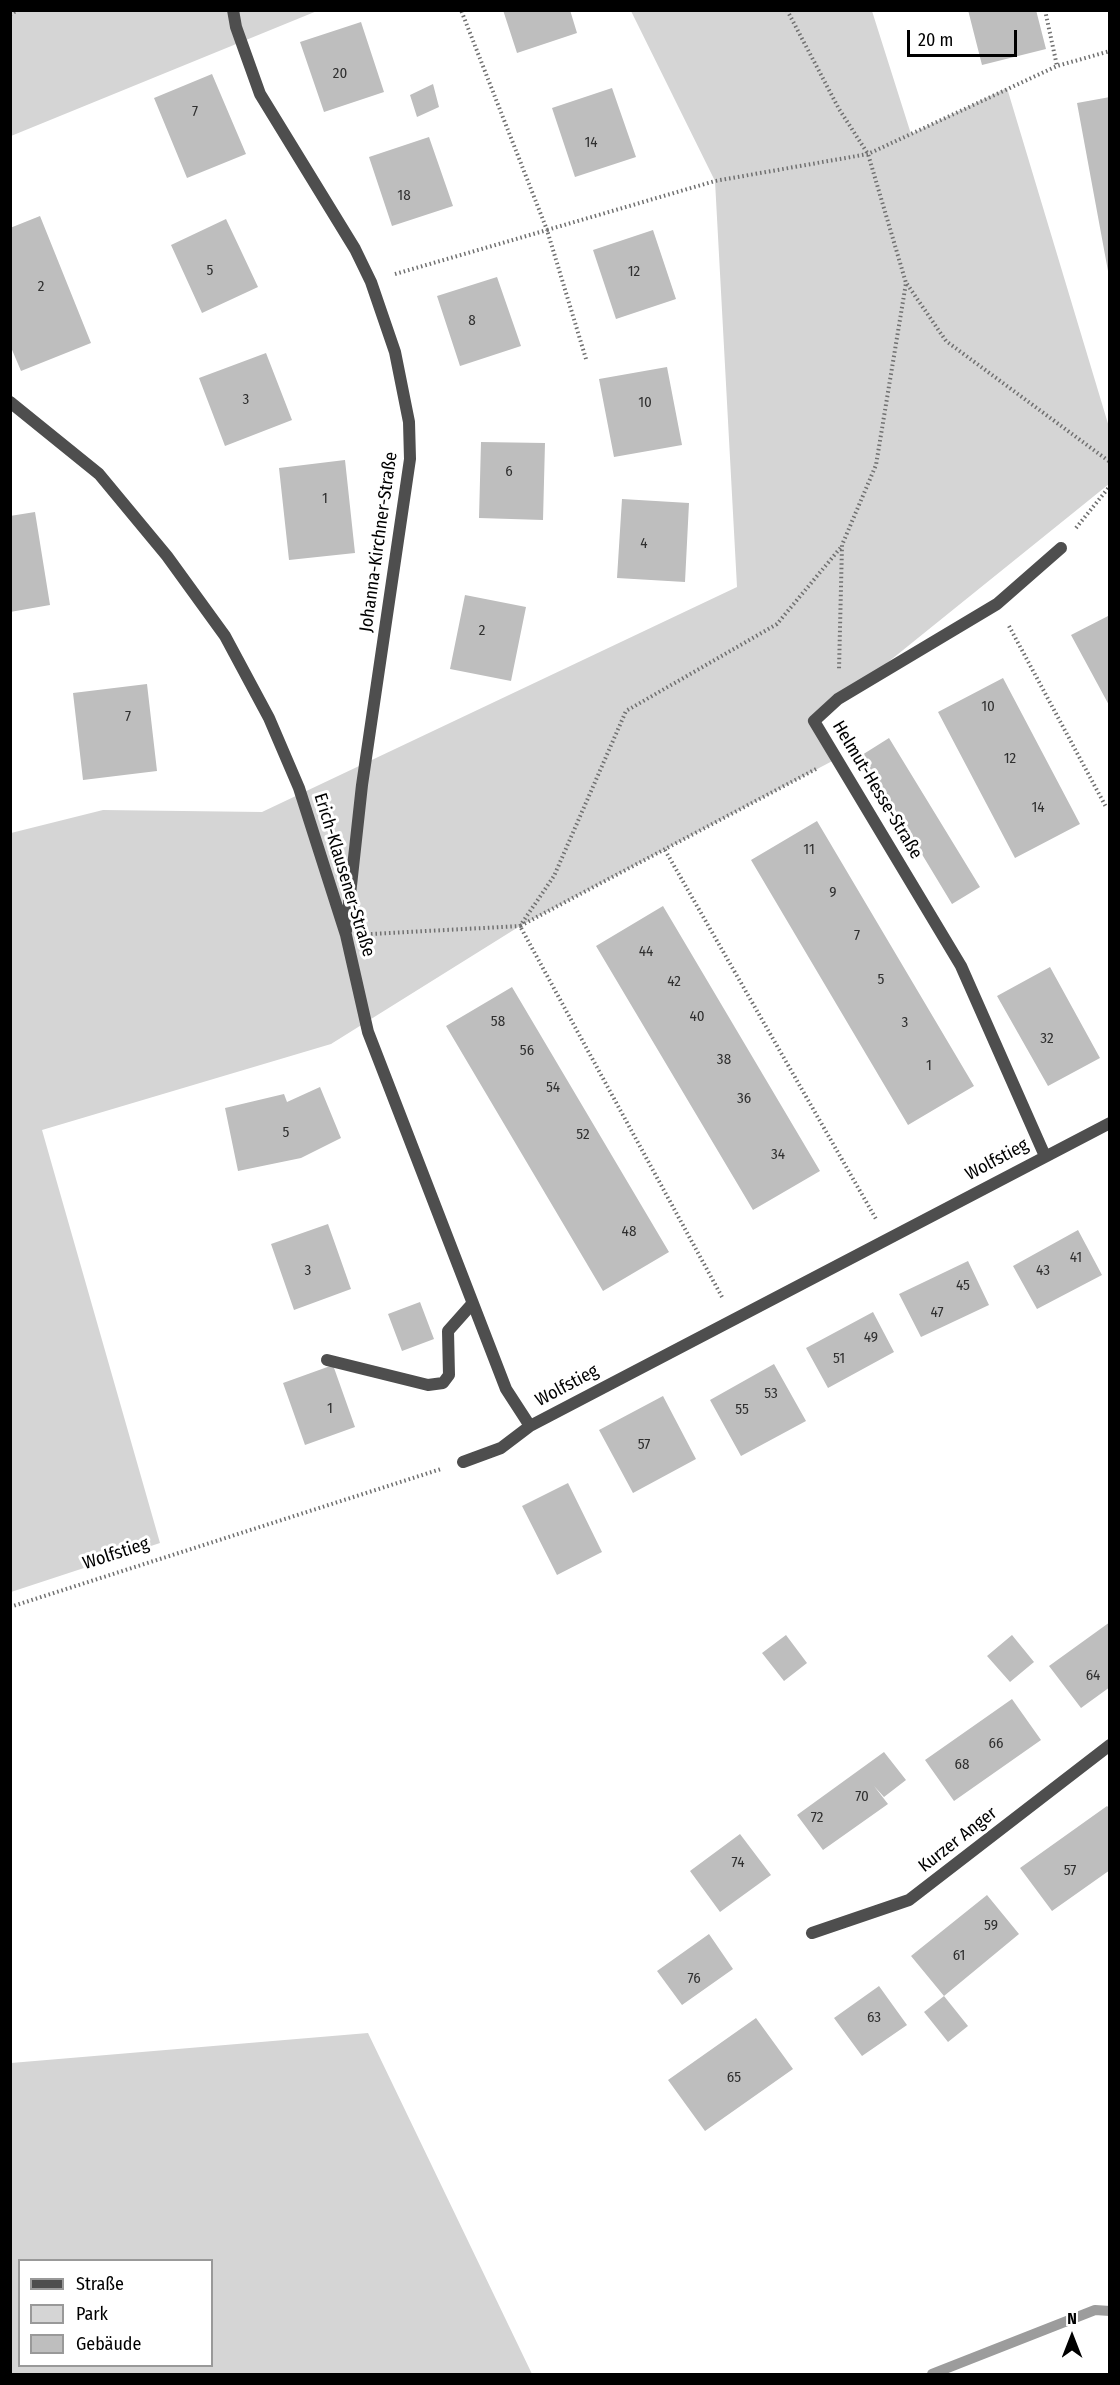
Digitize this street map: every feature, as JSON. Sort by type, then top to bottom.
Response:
[{"type":"street","name":"Johanna-Kirchner-Straße","points":[[233,10],[236,27],[261,94],[355,249],[371,282],[395,352],[409,422],[410,459],[363,785],[346,935]]},
{"type":"street","name":"Erich-Klausener-Straße","points":[[10,402],[99,474],[167,556],[225,636],[269,718],[299,788],[346,935],[368,1032],[506,1389],[530,1426]]},
{"type":"street","name":"Helmut-Hesse-Straße","points":[[1045,1156],[962,966],[814,721],[838,699],[997,604],[1060,548]]},
{"type":"street","name":"Wolfstieg","points":[[463,1462],[501,1448],[530,1426],[1110,1123]]},
{"type":"street","points":[[327,1360],[428,1385],[443,1383],[449,1375],[448,1331],[472,1304]]},
{"type":"street","name":"Kurzer Anger","points":[[812,1933],[909,1900],[1110,1745]]},
{"type":"path","points":[[10,15],[17,10]]},
{"type":"path","points":[[461,10],[547,230],[586,359]]},
{"type":"path","points":[[787,10],[839,109],[868,154],[906,283],[946,341],[1110,462]]},
{"type":"path","points":[[1045,10],[1057,66]]},
{"type":"path","points":[[371,282],[715,181],[868,154],[1057,66],[1110,51]]},
{"type":"path","points":[[520,926],[554,876],[626,711],[777,624],[842,545],[876,465],[906,283]]},
{"type":"path","points":[[1060,548],[1110,486]]},
{"type":"path","points":[[838,699],[842,545]]},
{"type":"path","points":[[997,604],[1106,807]]},
{"type":"path","points":[[346,935],[520,926],[838,758]]},
{"type":"path","points":[[665,850],[887,1238]]},
{"type":"path","points":[[520,926],[734,1318]]},
{"type":"path","name":"Wolfstieg","points":[[10,1607],[463,1462]]},
{"type":"green space","points":[[11,11],[317,11],[11,136]]},
{"type":"green space","points":[[631,11],[872,11],[911,134],[1007,88],[1109,427],[1109,484],[815,721],[838,758],[520,926],[331,1044],[42,1130],[160,1543],[11,1592],[11,833],[103,810],[262,812],[737,587],[715,181]]},
{"type":"green space","points":[[368,2033],[532,2374],[11,2374],[11,2063]]},
{"type":"building","points":[[503,10],[570,10],[577,33],[517,53]]},
{"type":"building","points":[[968,10],[1036,10],[1046,49],[982,65]]},
{"type":"building","points":[[361,22],[384,92],[324,112],[300,42]]},
{"type":"building","points":[[212,74],[246,154],[187,178],[154,98]]},
{"type":"building","points":[[433,84],[439,107],[417,117],[410,95]]},
{"type":"building","points":[[612,88],[636,157],[575,177],[552,108]]},
{"type":"building","points":[[1110,97],[1110,271],[1108,271],[1077,103]]},
{"type":"building","points":[[429,137],[453,206],[392,226],[369,157]]},
{"type":"building","points":[[40,216],[91,343],[21,371],[10,345],[10,228]]},
{"type":"building","points":[[226,219],[258,287],[202,313],[171,245]]},
{"type":"building","points":[[653,230],[676,299],[616,319],[593,250]]},
{"type":"building","points":[[497,277],[521,346],[460,366],[437,296]]},
{"type":"building","points":[[266,353],[292,420],[225,446],[199,378]]},
{"type":"building","points":[[667,367],[682,445],[614,457],[599,379]]},
{"type":"building","points":[[481,442],[545,443],[543,520],[479,518]]},
{"type":"building","points":[[345,460],[355,553],[289,560],[279,468]]},
{"type":"building","points":[[622,499],[689,503],[685,582],[617,578]]},
{"type":"building","points":[[35,512],[50,605],[10,612],[10,516]]},
{"type":"building","points":[[465,595],[526,607],[511,681],[450,669]]},
{"type":"building","points":[[1110,615],[1110,707],[1071,635]]},
{"type":"building","points":[[1003,678],[1080,824],[1015,858],[938,712]]},
{"type":"building","points":[[147,684],[157,771],[83,780],[73,693]]},
{"type":"building","points":[[889,738],[980,887],[952,904],[862,755]]},
{"type":"building","points":[[817,821],[974,1086],[908,1125],[751,860]]},
{"type":"building","points":[[663,906],[820,1171],[753,1210],[596,946]]},
{"type":"building","points":[[1050,967],[1100,1058],[1048,1086],[997,996]]},
{"type":"building","points":[[512,987],[669,1252],[603,1291],[446,1026]]},
{"type":"building","points":[[320,1087],[341,1138],[301,1158],[238,1171],[225,1108],[284,1094],[287,1102]]},
{"type":"building","points":[[328,1224],[351,1289],[294,1310],[271,1244]]},
{"type":"building","points":[[1078,1230],[1102,1275],[1037,1309],[1013,1266]]},
{"type":"building","points":[[968,1261],[989,1305],[921,1337],[899,1294]]},
{"type":"building","points":[[420,1302],[434,1339],[402,1351],[388,1314]]},
{"type":"building","points":[[873,1312],[894,1352],[828,1388],[806,1348]]},
{"type":"building","points":[[774,1364],[806,1421],[741,1456],[710,1400]]},
{"type":"building","points":[[333,1365],[355,1427],[305,1445],[283,1383]]},
{"type":"building","points":[[663,1396],[696,1459],[633,1493],[599,1430]]},
{"type":"building","points":[[568,1483],[602,1552],[557,1575],[522,1506]]},
{"type":"building","points":[[1110,1622],[1110,1687],[1081,1708],[1049,1666]]},
{"type":"building","points":[[786,1635],[807,1663],[784,1681],[762,1653]]},
{"type":"building","points":[[1012,1635],[1034,1662],[1010,1682],[987,1656]]},
{"type":"building","points":[[1012,1699],[1041,1740],[954,1801],[925,1760]]},
{"type":"building","points":[[884,1752],[906,1780],[884,1797],[874,1786],[888,1804],[823,1850],[797,1815]]},
{"type":"building","points":[[1107,1806],[1110,1809],[1110,1870],[1052,1911],[1020,1868]]},
{"type":"building","points":[[740,1834],[771,1875],[720,1912],[690,1871]]},
{"type":"building","points":[[987,1895],[1019,1934],[944,1996],[911,1956]]},
{"type":"building","points":[[709,1934],[733,1969],[682,2005],[657,1971]]},
{"type":"building","points":[[879,1986],[907,2025],[862,2056],[834,2018]]},
{"type":"building","points":[[944,1996],[968,2026],[948,2042],[924,2012]]},
{"type":"building","points":[[756,2018],[793,2069],[705,2131],[668,2080]]},
{"type":"waterway","points":[[932,2374],[1095,2310],[1110,2311]]}]
